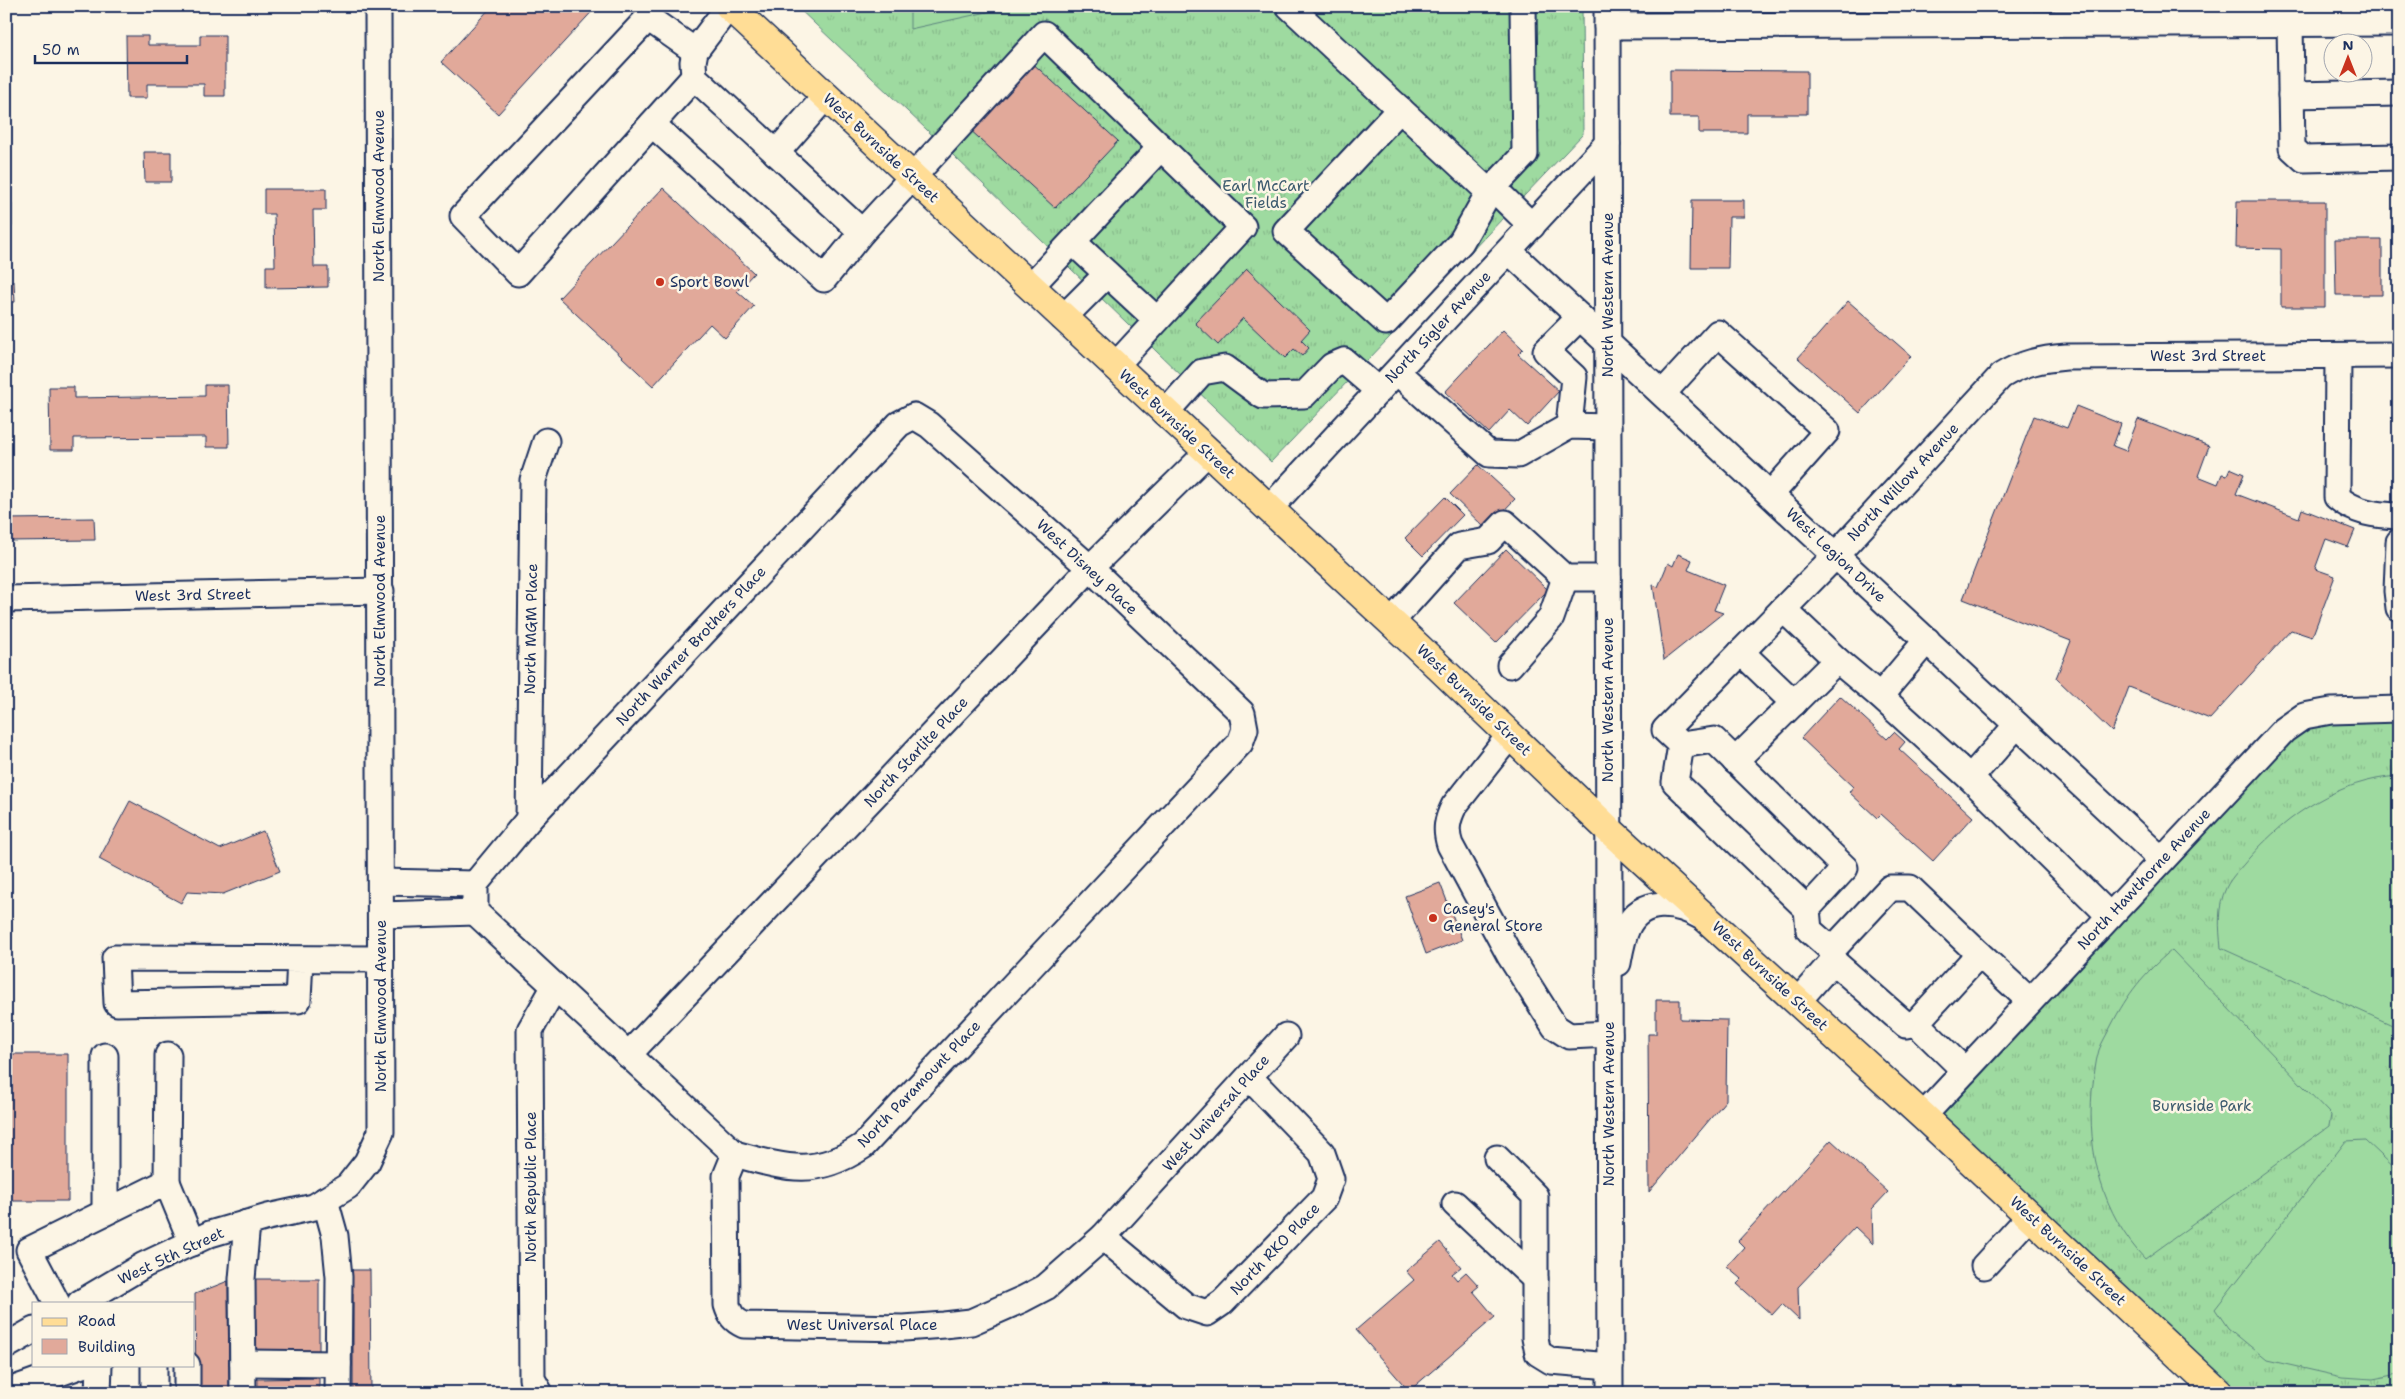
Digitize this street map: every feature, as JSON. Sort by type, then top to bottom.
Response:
[{"type":"main road","name":"West Burnside Street","points":[[729,6],[1391,622],[1608,829],[1923,1116],[2030,1216],[2209,1389]]},
{"type":"street","name":"North Elmwood Avenue","points":[[348,1186],[367,1162],[381,1132],[378,6]]},
{"type":"street","points":[[729,6],[695,51],[693,62],[694,77],[862,232]]},
{"type":"street","points":[[1289,6],[1400,109],[1532,226]]},
{"type":"street","points":[[1400,109],[1286,231],[1386,322],[1462,242],[1491,190],[1525,154],[1523,6]]},
{"type":"street","points":[[1607,16],[2067,15],[2290,23],[2399,23]]},
{"type":"street","name":"North Western Avenue","points":[[1607,16],[1610,1393]]},
{"type":"street","points":[[694,77],[518,272],[463,216],[648,18],[695,51]]},
{"type":"street","points":[[2290,23],[2292,148],[2304,159],[2399,157]]},
{"type":"street","points":[[652,124],[824,279],[862,232],[1044,34],[1243,227],[1115,366]]},
{"type":"street","points":[[2291,95],[2399,94]]},
{"type":"street","points":[[776,153],[826,97]]},
{"type":"street","name":"North Sigler Avenue","points":[[1269,509],[1607,144]]},
{"type":"street","points":[[1030,288],[1161,147]]},
{"type":"street","points":[[1073,242],[1157,320]]},
{"type":"street","name":"West Legion Drive","points":[[1509,251],[2162,860]]},
{"type":"street","points":[[1064,318],[1107,274]]},
{"type":"street","points":[[1569,426],[1574,377],[1546,351],[1580,317]]},
{"type":"street","points":[[1663,393],[1718,333],[1827,431],[1771,494]]},
{"type":"street","name":"West 3rd Street","points":[[2018,366],[2042,358],[2066,357],[2399,355]]},
{"type":"street","points":[[2338,356],[2337,497],[2345,504],[2370,514],[2399,516]]},
{"type":"street","points":[[1166,413],[1202,372],[1225,368],[1263,396],[1304,395],[1332,366],[1344,361],[1379,391]]},
{"type":"street","name":"North Willow Avenue","points":[[1673,738],[1742,652],[1836,555],[1996,382],[2018,366]]},
{"type":"street","points":[[1396,372],[1489,454],[1518,455],[1569,426],[1608,427]]},
{"type":"street","name":"West Disney Place","points":[[914,416],[929,425],[1090,568],[1242,713],[1246,729]]},
{"type":"street","name":"North Warner Brothers Place","points":[[475,884],[529,819],[899,424],[914,416]]},
{"type":"street","name":"North MGM Place","points":[[529,819],[533,480],[546,441]]},
{"type":"street","name":"North Starlite Place","points":[[628,1055],[1090,568],[1208,452]]},
{"type":"street","points":[[1391,622],[1459,546],[1488,541],[1505,523],[1565,578],[1608,578]]},
{"type":"street","points":[[2399,542],[2397,600],[2399,608]]},
{"type":"street","points":[[1510,665],[1551,618],[1565,578]]},
{"type":"street","name":"West 3rd Street","points":[[6,599],[381,591]]},
{"type":"street","points":[[1783,609],[1837,660],[1880,696],[1970,778],[2110,916]]},
{"type":"street","points":[[1880,696],[1927,640]]},
{"type":"street","points":[[1742,652],[1794,703]]},
{"type":"street","points":[[1735,761],[1837,660]]},
{"type":"street","name":"North Hawthorne Avenue","points":[[1923,1116],[2284,730],[2304,716],[2331,712],[2399,709]]},
{"type":"street","points":[[1970,778],[2017,725]]},
{"type":"street","name":"North Paramount Place","points":[[475,912],[735,1154],[768,1163],[802,1169],[823,1166],[846,1158],[863,1146],[1240,743],[1246,729]]},
{"type":"street","points":[[1510,735],[1454,806],[1448,817],[1447,827],[1450,845],[1510,956],[1555,1026],[1569,1036],[1609,1034]]},
{"type":"street","points":[[1807,909],[1845,868],[1714,740],[1673,738],[1674,782],[1807,909],[1809,930],[1833,956],[1906,1026],[1916,1023],[1980,954]]},
{"type":"street","points":[[381,882],[475,884],[475,912],[381,915]]},
{"type":"street","points":[[1798,1001],[1890,888],[1910,888],[2030,1001]]},
{"type":"street","points":[[1609,1007],[1627,928],[1641,911],[1661,905],[1685,907],[1713,923]]},
{"type":"street","points":[[300,959],[298,1000],[117,1003],[115,958],[380,959]]},
{"type":"street","name":"North Republic Place","points":[[540,1393],[532,1379],[530,1030],[555,986]]},
{"type":"street","points":[[1916,1023],[1965,1071]]},
{"type":"street","name":"West Universal Place","points":[[735,1154],[726,1176],[727,1304],[731,1316],[744,1325],[904,1328],[971,1322],[996,1312],[1046,1287],[1103,1237],[1286,1036]]},
{"type":"street","points":[[168,1055],[167,1182],[192,1243]]},
{"type":"street","points":[[105,1056],[105,1212]]},
{"type":"street","name":"North RKO Place","points":[[1103,1237],[1186,1306],[1207,1313],[1224,1302],[1324,1198],[1331,1179],[1322,1153],[1249,1077]]},
{"type":"street","points":[[1497,1158],[1535,1196],[1534,1338],[1538,1353],[1551,1360],[1610,1366]]},
{"type":"street","points":[[56,1302],[29,1250],[167,1182]]},
{"type":"street","name":"West 5th Street","points":[[94,1299],[144,1265],[210,1234],[314,1207],[348,1186]]},
{"type":"street","points":[[325,1200],[335,1236],[339,1277],[338,1393]]},
{"type":"street","points":[[1455,1204],[1535,1279]]},
{"type":"street","points":[[1984,1266],[2030,1216]]},
{"type":"street","points":[[243,1393],[242,1279],[247,1223]]},
{"type":"street","points":[[6,1346],[32,1331]]},
{"type":"street","points":[[243,1363],[338,1364]]},
{"type":"street","points":[[6,1392],[32,1388],[80,1366]]},
{"type":"street","points":[[98,1393],[99,1366]]},
{"type":"street","points":[[154,1366],[154,1393]]},
{"type":"street","points":[[187,1366],[187,1393]]},
{"type":"green space","name":"Earl McCart Fields","points":[[796,6],[1582,6],[1583,134],[1271,462]]},
{"type":"green space","points":[[910,6],[1004,6],[992,11],[910,29]]},
{"type":"green space","name":"Burnside Park","points":[[2399,709],[2399,1393],[2219,1393],[1923,1116],[2284,730]]},
{"type":"green space","points":[[2399,776],[2399,1028],[2221,948],[2219,925],[2221,903],[2228,884],[2249,858],[2280,827],[2316,802],[2335,792],[2356,784]]},
{"type":"green space","points":[[2172,950],[2331,1115],[2329,1126],[2145,1259],[2130,1241],[2118,1222],[2100,1181],[2092,1137],[2092,1091],[2099,1050],[2117,1014],[2137,985]]},
{"type":"green space","points":[[2365,1140],[2399,1172],[2399,1374],[2373,1379],[2342,1377],[2267,1360],[2228,1328],[2215,1309],[2346,1141]]},
{"type":"building","points":[[492,6],[597,6],[498,114],[441,62]]},
{"type":"building","points":[[200,35],[225,35],[225,96],[204,96],[204,84],[147,84],[147,98],[127,98],[126,36],[148,36],[148,45],[200,45]]},
{"type":"building","points":[[1029,60],[1118,141],[1055,208],[967,127]]},
{"type":"building","points":[[1670,70],[1807,71],[1807,114],[1747,114],[1747,133],[1699,133],[1699,117],[1670,117]]},
{"type":"building","points":[[144,152],[171,152],[171,182],[145,182]]},
{"type":"building","name":"Sport Bowl","points":[[663,188],[754,273],[737,291],[754,306],[725,338],[710,324],[653,386],[559,298]]},
{"type":"building","points":[[264,189],[326,189],[326,210],[313,210],[314,267],[328,267],[328,287],[266,288],[266,266],[275,266],[274,214],[264,214]]},
{"type":"building","points":[[1692,200],[1744,200],[1744,217],[1729,217],[1728,268],[1691,268]]},
{"type":"building","points":[[2237,201],[2325,201],[2325,307],[2281,307],[2281,249],[2236,248]]},
{"type":"building","points":[[6,204],[12,204],[12,226],[6,226]]},
{"type":"building","points":[[2335,240],[2382,240],[2382,295],[2336,295]]},
{"type":"building","points":[[1247,269],[1310,330],[1301,340],[1309,348],[1302,356],[1294,349],[1285,358],[1243,318],[1218,345],[1195,323]]},
{"type":"building","points":[[6,282],[14,282],[15,302],[6,303]]},
{"type":"building","points":[[1848,301],[1911,356],[1860,413],[1798,358]]},
{"type":"building","points":[[1503,330],[1523,349],[1518,354],[1559,391],[1527,426],[1510,410],[1489,433],[1445,392]]},
{"type":"building","points":[[205,385],[228,385],[229,447],[206,447],[206,437],[74,438],[74,450],[50,450],[49,387],[74,387],[74,398],[205,396]]},
{"type":"building","points":[[2076,406],[2121,424],[2113,446],[2126,451],[2138,419],[2209,446],[2198,476],[2218,484],[2222,474],[2227,475],[2230,468],[2244,474],[2236,494],[2299,518],[2302,509],[2355,530],[2348,547],[2326,539],[2315,569],[2335,576],[2312,637],[2291,630],[2210,719],[2129,687],[2112,732],[2056,678],[2071,641],[1963,599],[2034,416],[2067,428]]},
{"type":"building","points":[[1478,465],[1515,499],[1486,529],[1450,494]]},
{"type":"building","points":[[1445,497],[1463,515],[1423,556],[1405,538]]},
{"type":"building","points":[[94,518],[95,540],[6,541],[6,519]]},
{"type":"building","points":[[1506,549],[1548,590],[1496,643],[1454,603]]},
{"type":"building","points":[[1678,554],[1692,560],[1688,570],[1724,585],[1714,610],[1723,613],[1664,660],[1653,585],[1658,587],[1668,563],[1673,566]]},
{"type":"building","points":[[1840,696],[1887,739],[1894,732],[1905,742],[1899,749],[1973,817],[1933,861],[1881,814],[1877,818],[1849,792],[1853,787],[1801,738]]},
{"type":"building","points":[[130,801],[220,849],[263,831],[280,871],[223,894],[187,892],[181,903],[99,859]]},
{"type":"building","name":"Casey's General Store","points":[[1440,883],[1462,940],[1426,954],[1405,896]]},
{"type":"building","points":[[1656,1000],[1680,1000],[1680,1019],[1727,1020],[1726,1100],[1649,1192],[1648,1034],[1656,1034]]},
{"type":"building","points":[[8,1054],[68,1054],[68,1201],[9,1201]]},
{"type":"building","points":[[1831,1140],[1888,1192],[1872,1209],[1873,1244],[1855,1227],[1798,1287],[1799,1320],[1782,1304],[1772,1315],[1737,1284],[1742,1279],[1727,1266],[1744,1247],[1738,1241]]},
{"type":"building","points":[[1440,1242],[1461,1267],[1452,1274],[1457,1280],[1466,1272],[1479,1286],[1473,1291],[1495,1317],[1409,1391],[1356,1330],[1414,1280],[1406,1271]]},
{"type":"building","points":[[345,1270],[370,1270],[371,1393],[353,1393],[353,1293],[345,1293]]},
{"type":"building","points":[[254,1279],[319,1279],[319,1353],[254,1353]]},
{"type":"building","points":[[228,1281],[229,1393],[196,1393],[195,1294]]},
{"type":"building","points":[[319,1378],[319,1393],[256,1393],[256,1379]]},
{"type":"building","points":[[41,1388],[86,1388],[86,1393],[41,1393]]},
{"type":"place","name":"Sport Bowl","points":[[660,282]]},
{"type":"place","name":"Casey's General Store","points":[[1433,918]]}]
